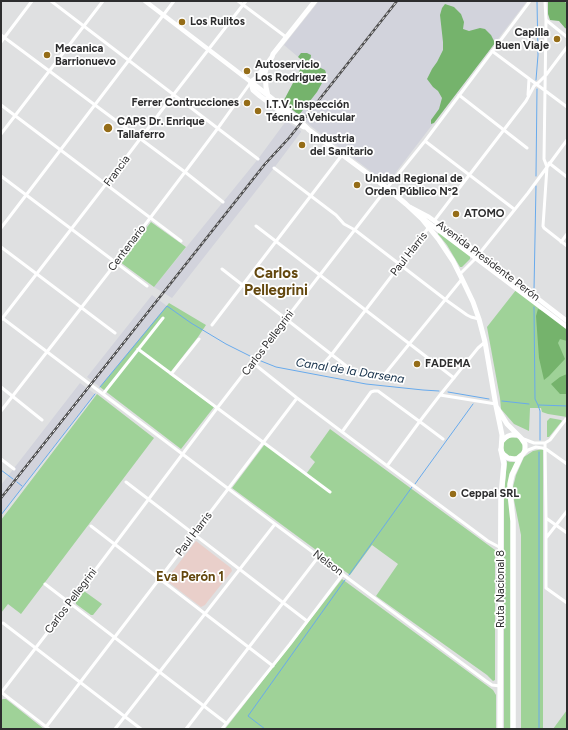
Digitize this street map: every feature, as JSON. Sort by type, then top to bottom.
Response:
[{"type":"highway","name":"Ruta Nacional 8","points":[[500,729],[501,497],[504,464],[501,450]]},
{"type":"highway","name":"Ruta Nacional 8","points":[[513,729],[514,521],[510,484],[512,475],[522,455]]},
{"type":"main road","name":"Avenida Presidente Perón","points":[[145,1],[251,82],[298,119],[309,130]]},
{"type":"main road","points":[[251,82],[256,78],[315,1]]},
{"type":"main road","points":[[251,82],[265,61],[273,54]]},
{"type":"main road","points":[[267,64],[265,73],[268,96]]},
{"type":"main road","name":"Avenida Presidente Perón","points":[[251,82],[253,90],[260,96],[292,120],[309,130],[387,188],[418,215],[480,254],[567,327]]},
{"type":"main road","name":"Avenida Presidente Perón","points":[[406,204],[476,258],[567,321]]},
{"type":"main road","points":[[432,224],[439,240],[461,276],[474,302],[485,342],[496,405],[502,435],[501,450],[505,456],[515,459],[522,455],[525,450],[525,444],[507,424],[496,405]]},
{"type":"main road","points":[[501,443],[504,438],[508,436],[512,435],[520,437]]},
{"type":"street","points":[[1,42],[32,1]]},
{"type":"street","points":[[51,1],[258,159]]},
{"type":"street","points":[[1,134],[49,70],[104,1]]},
{"type":"street","points":[[1,228],[174,1]]},
{"type":"street","points":[[238,1],[286,37]]},
{"type":"street","name":"Francia","points":[[2,318],[246,1]]},
{"type":"street","name":"Carlos Pellegrini","points":[[1,692],[530,1]]},
{"type":"street","points":[[545,1],[546,75],[544,159],[546,167],[544,228],[567,246]]},
{"type":"street","points":[[546,20],[567,37]]},
{"type":"street","points":[[1,35],[223,202]]},
{"type":"street","points":[[546,75],[567,47]]},
{"type":"street","points":[[492,51],[567,107]]},
{"type":"street","name":"Paul Harris","points":[[320,368],[470,175],[526,101],[534,86],[546,75]]},
{"type":"street","points":[[527,78],[528,97]]},
{"type":"street","name":"Centenario","points":[[1,411],[116,263],[251,82]]},
{"type":"street","points":[[459,95],[527,148]]},
{"type":"street","points":[[1,105],[181,241]]},
{"type":"street","points":[[222,269],[359,375],[363,377],[376,378],[384,375],[446,300],[461,276],[480,254],[567,140]]},
{"type":"street","points":[[424,141],[514,209]]},
{"type":"street","points":[[212,325],[342,155]]},
{"type":"street","points":[[549,163],[567,177]]},
{"type":"street","points":[[274,168],[336,216],[344,224],[355,230],[446,300],[467,315],[479,319]]},
{"type":"street","points":[[1,176],[147,286]]},
{"type":"street","points":[[256,226],[454,378]]},
{"type":"street","points":[[561,242],[567,234]]},
{"type":"street","points":[[1,247],[115,333]]},
{"type":"street","name":"Nelson","points":[[2,318],[486,681],[492,685],[500,686]]},
{"type":"street","points":[[103,394],[163,318]]},
{"type":"street","points":[[172,373],[199,338]]},
{"type":"street","points":[[387,466],[420,421],[478,348],[485,342]]},
{"type":"street","points":[[138,349],[218,407],[330,492]]},
{"type":"street","points":[[253,363],[296,398],[387,466],[488,541],[501,548]]},
{"type":"street","points":[[1,388],[42,420]]},
{"type":"street","points":[[342,432],[374,391],[378,392],[420,421],[443,439]]},
{"type":"street","points":[[440,396],[496,405]]},
{"type":"street","name":"Paul Harris","points":[[48,728],[81,682],[296,398]]},
{"type":"street","points":[[520,437],[534,443],[545,443],[550,440],[566,419]]},
{"type":"street","points":[[545,443],[546,588],[567,603]]},
{"type":"street","points":[[522,455],[528,450],[536,447],[546,449],[567,464]]},
{"type":"street","points":[[1,459],[14,469]]},
{"type":"street","points":[[126,482],[307,620]]},
{"type":"street","points":[[546,538],[567,511]]},
{"type":"street","points":[[546,518],[567,533]]},
{"type":"street","points":[[115,729],[275,524]]},
{"type":"street","points":[[91,526],[273,666]]},
{"type":"street","points":[[186,729],[319,556]]},
{"type":"street","points":[[222,729],[273,666],[343,574]]},
{"type":"street","points":[[45,584],[71,602],[226,724]]},
{"type":"street","points":[[3,623],[140,729]]},
{"type":"street","points":[[1,692],[48,728]]},
{"type":"shaded area","points":[[319,1],[527,1],[390,180],[385,182],[312,127],[283,102],[304,62],[284,45]]},
{"type":"shaded area","points":[[286,121],[301,132],[172,298],[154,287],[258,159]]},
{"type":"shaded area","points":[[152,295],[167,306],[100,387],[87,377]]},
{"type":"shaded area","points":[[80,383],[95,394],[1,515],[1,485]]},
{"type":"shaded area","points":[[196,541],[231,568],[232,571],[205,605],[201,607],[167,581],[166,575],[169,576]]},
{"type":"green space","points":[[548,1],[562,1],[567,3],[567,29],[559,21],[550,20],[548,14]]},
{"type":"green space","points":[[445,4],[454,7],[461,14],[464,22],[463,29],[469,31],[480,28],[485,29],[491,35],[495,43],[434,123],[431,124],[431,120],[439,109],[442,98],[427,79],[443,50],[440,15]]},
{"type":"green space","points":[[301,53],[311,55],[310,63],[325,70],[326,73],[317,92],[299,115],[283,102],[304,62],[298,57]]},
{"type":"green space","points":[[151,222],[186,247],[154,287],[120,262]]},
{"type":"green space","points":[[439,232],[470,256],[470,259],[462,267],[460,267],[447,245],[438,234]]},
{"type":"green space","points":[[516,290],[567,329],[567,417],[542,412],[541,408],[530,408],[529,431],[514,424],[501,409],[487,327]]},
{"type":"green space","points":[[169,303],[206,325],[169,374],[214,407],[181,449],[100,387]]},
{"type":"green space","points":[[538,309],[567,329],[567,341],[560,339],[558,343],[565,359],[544,380],[539,358],[536,316]]},
{"type":"green space","points":[[567,374],[567,394],[560,394],[551,384]]},
{"type":"green space","points":[[97,394],[154,438],[21,614],[8,604],[1,613],[1,520]]},
{"type":"green space","points":[[550,418],[562,421],[549,437],[547,437],[547,421]]},
{"type":"green space","points":[[330,429],[495,550],[495,680],[493,681],[487,675],[376,596],[398,564],[372,545],[350,575],[232,488],[265,444],[306,474],[315,462],[310,457]]},
{"type":"green space","points":[[513,437],[520,440],[523,447],[520,454],[513,457],[506,454],[503,447],[506,440]]},
{"type":"green space","points":[[543,449],[543,729],[521,729],[521,535],[513,495],[513,487],[516,475],[524,457],[533,451]]},
{"type":"green space","points":[[507,461],[516,462],[512,471],[511,729],[504,729],[504,492]]},
{"type":"green space","points":[[342,579],[493,690],[496,695],[496,729],[225,729]]},
{"type":"green space","points":[[84,591],[102,604],[93,615],[76,604]]},
{"type":"green space","points":[[6,699],[44,729],[1,729],[1,700]]},
{"type":"green space","points":[[567,710],[567,729],[553,729]]},
{"type":"waterway","points":[[536,80],[538,55],[537,1]]},
{"type":"waterway","points":[[536,176],[537,89]]},
{"type":"waterway","points":[[534,290],[536,186]]},
{"type":"waterway","name":"Canal de la Darsena","points":[[100,387],[167,306],[191,323],[226,344],[252,357]]},
{"type":"waterway","points":[[534,307],[535,399],[540,411],[540,440]]},
{"type":"waterway","name":"Canal de la Darsena","points":[[261,361],[276,367],[366,384],[439,391]]},
{"type":"waterway","name":"Canal de la Darsena","points":[[448,392],[489,399]]},
{"type":"waterway","points":[[1,515],[95,394]]},
{"type":"waterway","name":"Canal de la Darsena","points":[[502,401],[529,404]]},
{"type":"waterway","points":[[415,484],[473,404]]},
{"type":"waterway","name":"Canal de la Darsena","points":[[539,405],[567,406]]},
{"type":"waterway","points":[[539,452],[539,729]]},
{"type":"waterway","points":[[1,470],[13,479]]},
{"type":"waterway","points":[[17,482],[22,486]]},
{"type":"waterway","points":[[349,575],[412,487]]},
{"type":"waterway","points":[[265,729],[248,716],[345,580]]},
{"type":"railway","points":[[1,498],[265,164],[289,138],[397,1]]},
{"type":"place","name":"Los Rulitos","points":[[182,22]]},
{"type":"place","name":"Capilla Buen Viaje","points":[[557,39]]},
{"type":"place","name":"Mecanica Barrionuevo","points":[[47,55]]},
{"type":"place","name":"Autoservicio Los Rodriguez","points":[[247,71]]},
{"type":"place","name":"Ferrer Contrucciones","points":[[247,103]]},
{"type":"place","name":"I.T.V. Inspección Técnica Vehicular","points":[[258,111]]},
{"type":"place","name":"CAPS Dr. Enrique Tallaferro","points":[[108,128]]},
{"type":"place","name":"Industria del Sanitario","points":[[302,145]]},
{"type":"place","name":"Unidad Regional de Orden Público Nº2","points":[[357,185]]},
{"type":"place","name":"ATOMO","points":[[456,214]]},
{"type":"place","name":"FADEMA","points":[[417,364]]},
{"type":"place","name":"Ceppal SRL","points":[[453,494]]},
{"type":"district","name":"Carlos Pellegrini","points":[[276,282]]},
{"type":"district","name":"Eva Perón 1","points":[[190,577]]}]
